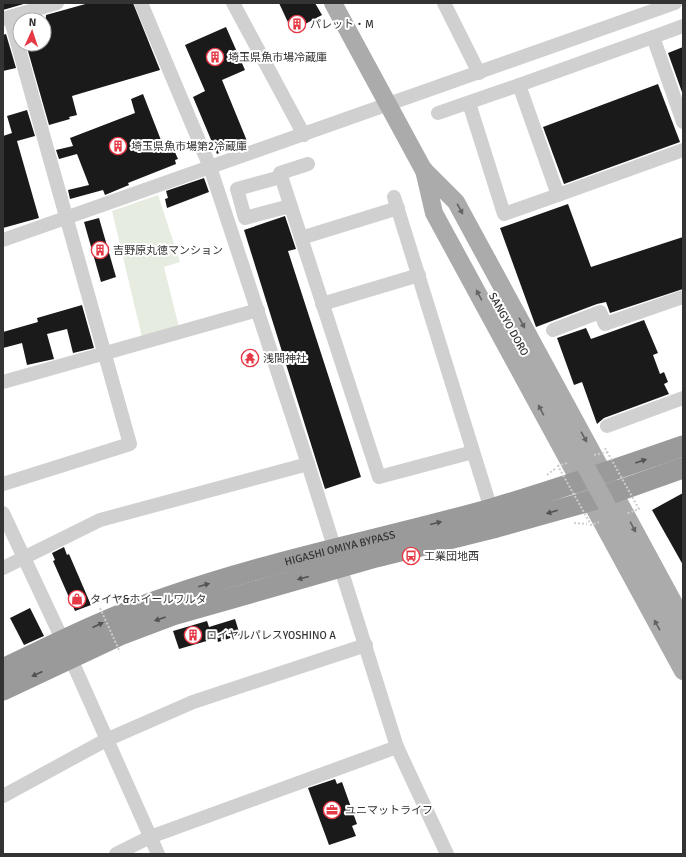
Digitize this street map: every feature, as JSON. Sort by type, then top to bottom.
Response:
[{"type":"highway","name":"HIGASHI OMIYA BYPASS","points":[[3,669],[66,649],[120,635],[172,614],[338,558],[604,473],[683,446]]},
{"type":"highway","name":"HIGASHI OMIYA BYPASS","points":[[338,558],[590,501],[683,468]]},
{"type":"highway","name":"HIGASHI OMIYA BYPASS","points":[[3,690],[66,649]]},
{"type":"main road","name":"SANGYO DORO","points":[[333,3],[683,646]]},
{"type":"main road","points":[[424,170],[456,202],[683,620]]},
{"type":"main road","points":[[424,170],[434,212],[683,671]]},
{"type":"street","points":[[3,484],[130,444],[7,18],[57,3]]},
{"type":"street","points":[[141,3],[210,167],[308,464],[366,645],[397,748],[445,853]]},
{"type":"street","points":[[232,3],[304,135]]},
{"type":"street","points":[[444,3],[479,73]]},
{"type":"street","points":[[3,240],[675,3]]},
{"type":"street","points":[[438,113],[683,26]]},
{"type":"street","points":[[653,37],[683,122]]},
{"type":"street","points":[[519,85],[558,195]]},
{"type":"street","points":[[469,103],[504,214],[683,150]]},
{"type":"street","points":[[308,164],[280,173],[281,178],[379,477],[473,452]]},
{"type":"street","points":[[281,178],[237,189],[245,218],[290,206]]},
{"type":"street","points":[[301,238],[396,202],[491,509]]},
{"type":"street","points":[[322,304],[419,276]]},
{"type":"street","points":[[553,330],[600,312],[605,324],[683,297]]},
{"type":"street","points":[[3,382],[258,310]]},
{"type":"street","points":[[607,426],[683,398]]},
{"type":"street","points":[[3,568],[100,520],[308,464]]},
{"type":"street","points":[[3,513],[158,854]]},
{"type":"street","points":[[3,796],[106,740],[193,702],[366,645]]},
{"type":"street","points":[[116,854],[150,837],[397,748]]},
{"type":"path","points":[[605,448],[639,509]]},
{"type":"path","points":[[546,475],[558,466],[591,525],[571,523]]},
{"type":"path","points":[[100,608],[120,652]]},
{"type":"shaded area","points":[[158,195],[180,262],[164,267],[179,327],[142,337],[112,211]]},
{"type":"building","points":[[3,3],[27,3],[3,10]]},
{"type":"building","points":[[89,3],[133,3],[160,70],[72,96],[77,115],[69,117],[70,119],[49,125],[28,52],[52,52],[52,13]]},
{"type":"building","name":"パレット・M","points":[[279,3],[315,3],[322,15],[292,31]]},
{"type":"building","points":[[226,27],[245,70],[222,80],[247,141],[217,154],[193,97],[205,91],[185,45]]},
{"type":"building","points":[[6,34],[16,68],[3,71],[3,35]]},
{"type":"building","points":[[683,47],[683,95],[668,53]]},
{"type":"building","points":[[658,84],[680,142],[564,184],[543,127]]},
{"type":"building","name":"埼玉県魚市場第2冷蔵庫","points":[[143,94],[166,153],[174,150],[178,159],[175,160],[176,164],[128,183],[129,185],[105,195],[103,190],[70,199],[68,190],[89,185],[77,154],[59,159],[56,150],[73,146],[70,138],[135,113],[131,99]]},
{"type":"building","points":[[27,110],[35,136],[17,141],[39,218],[3,228],[3,136],[12,133],[7,116]]},
{"type":"building","points":[[204,178],[209,192],[167,208],[165,199],[168,198],[166,191]]},
{"type":"building","points":[[568,204],[591,267],[683,237],[683,289],[610,313],[606,302],[597,304],[536,327],[500,228]]},
{"type":"building","points":[[285,216],[296,249],[288,251],[361,477],[325,489],[244,230]]},
{"type":"building","name":"吉野原丸徳マンション","points":[[99,218],[116,277],[101,282],[84,222]]},
{"type":"building","points":[[82,305],[94,348],[73,353],[67,329],[47,334],[54,359],[27,365],[22,343],[3,348],[3,332],[38,322],[37,318]]},
{"type":"building","points":[[644,320],[658,353],[653,355],[660,374],[664,372],[668,382],[664,384],[669,394],[604,418],[597,424],[582,382],[574,385],[557,338],[586,328],[591,339]]},
{"type":"building","points":[[683,493],[683,565],[652,510]]},
{"type":"building","points":[[64,547],[67,555],[69,554],[91,605],[75,611],[53,561],[55,560],[52,553]]},
{"type":"building","points":[[30,608],[44,636],[24,645],[10,618]]},
{"type":"building","points":[[235,619],[240,635],[218,642],[217,638],[179,649],[173,631],[207,621],[209,627]]},
{"type":"building","points":[[335,779],[337,784],[342,782],[357,824],[352,826],[356,836],[329,845],[308,788]]},
{"type":"place","name":"パレット・M","points":[[297,24]]},
{"type":"place","name":"埼玉県魚市場冷蔵庫","points":[[215,57]]},
{"type":"place","name":"埼玉県魚市場第2冷蔵庫","points":[[118,146]]},
{"type":"place","name":"吉野原丸徳マンション","points":[[100,250]]},
{"type":"place","name":"浅間神社","points":[[250,358]]},
{"type":"place","name":"工業団地西","points":[[411,556]]},
{"type":"place","name":"タイヤ&ホイールワルタ","points":[[77,599]]},
{"type":"place","name":"ロイヤルパレスYOSHINO A","points":[[193,635]]},
{"type":"place","name":"ユニマットライフ","points":[[332,810]]}]
